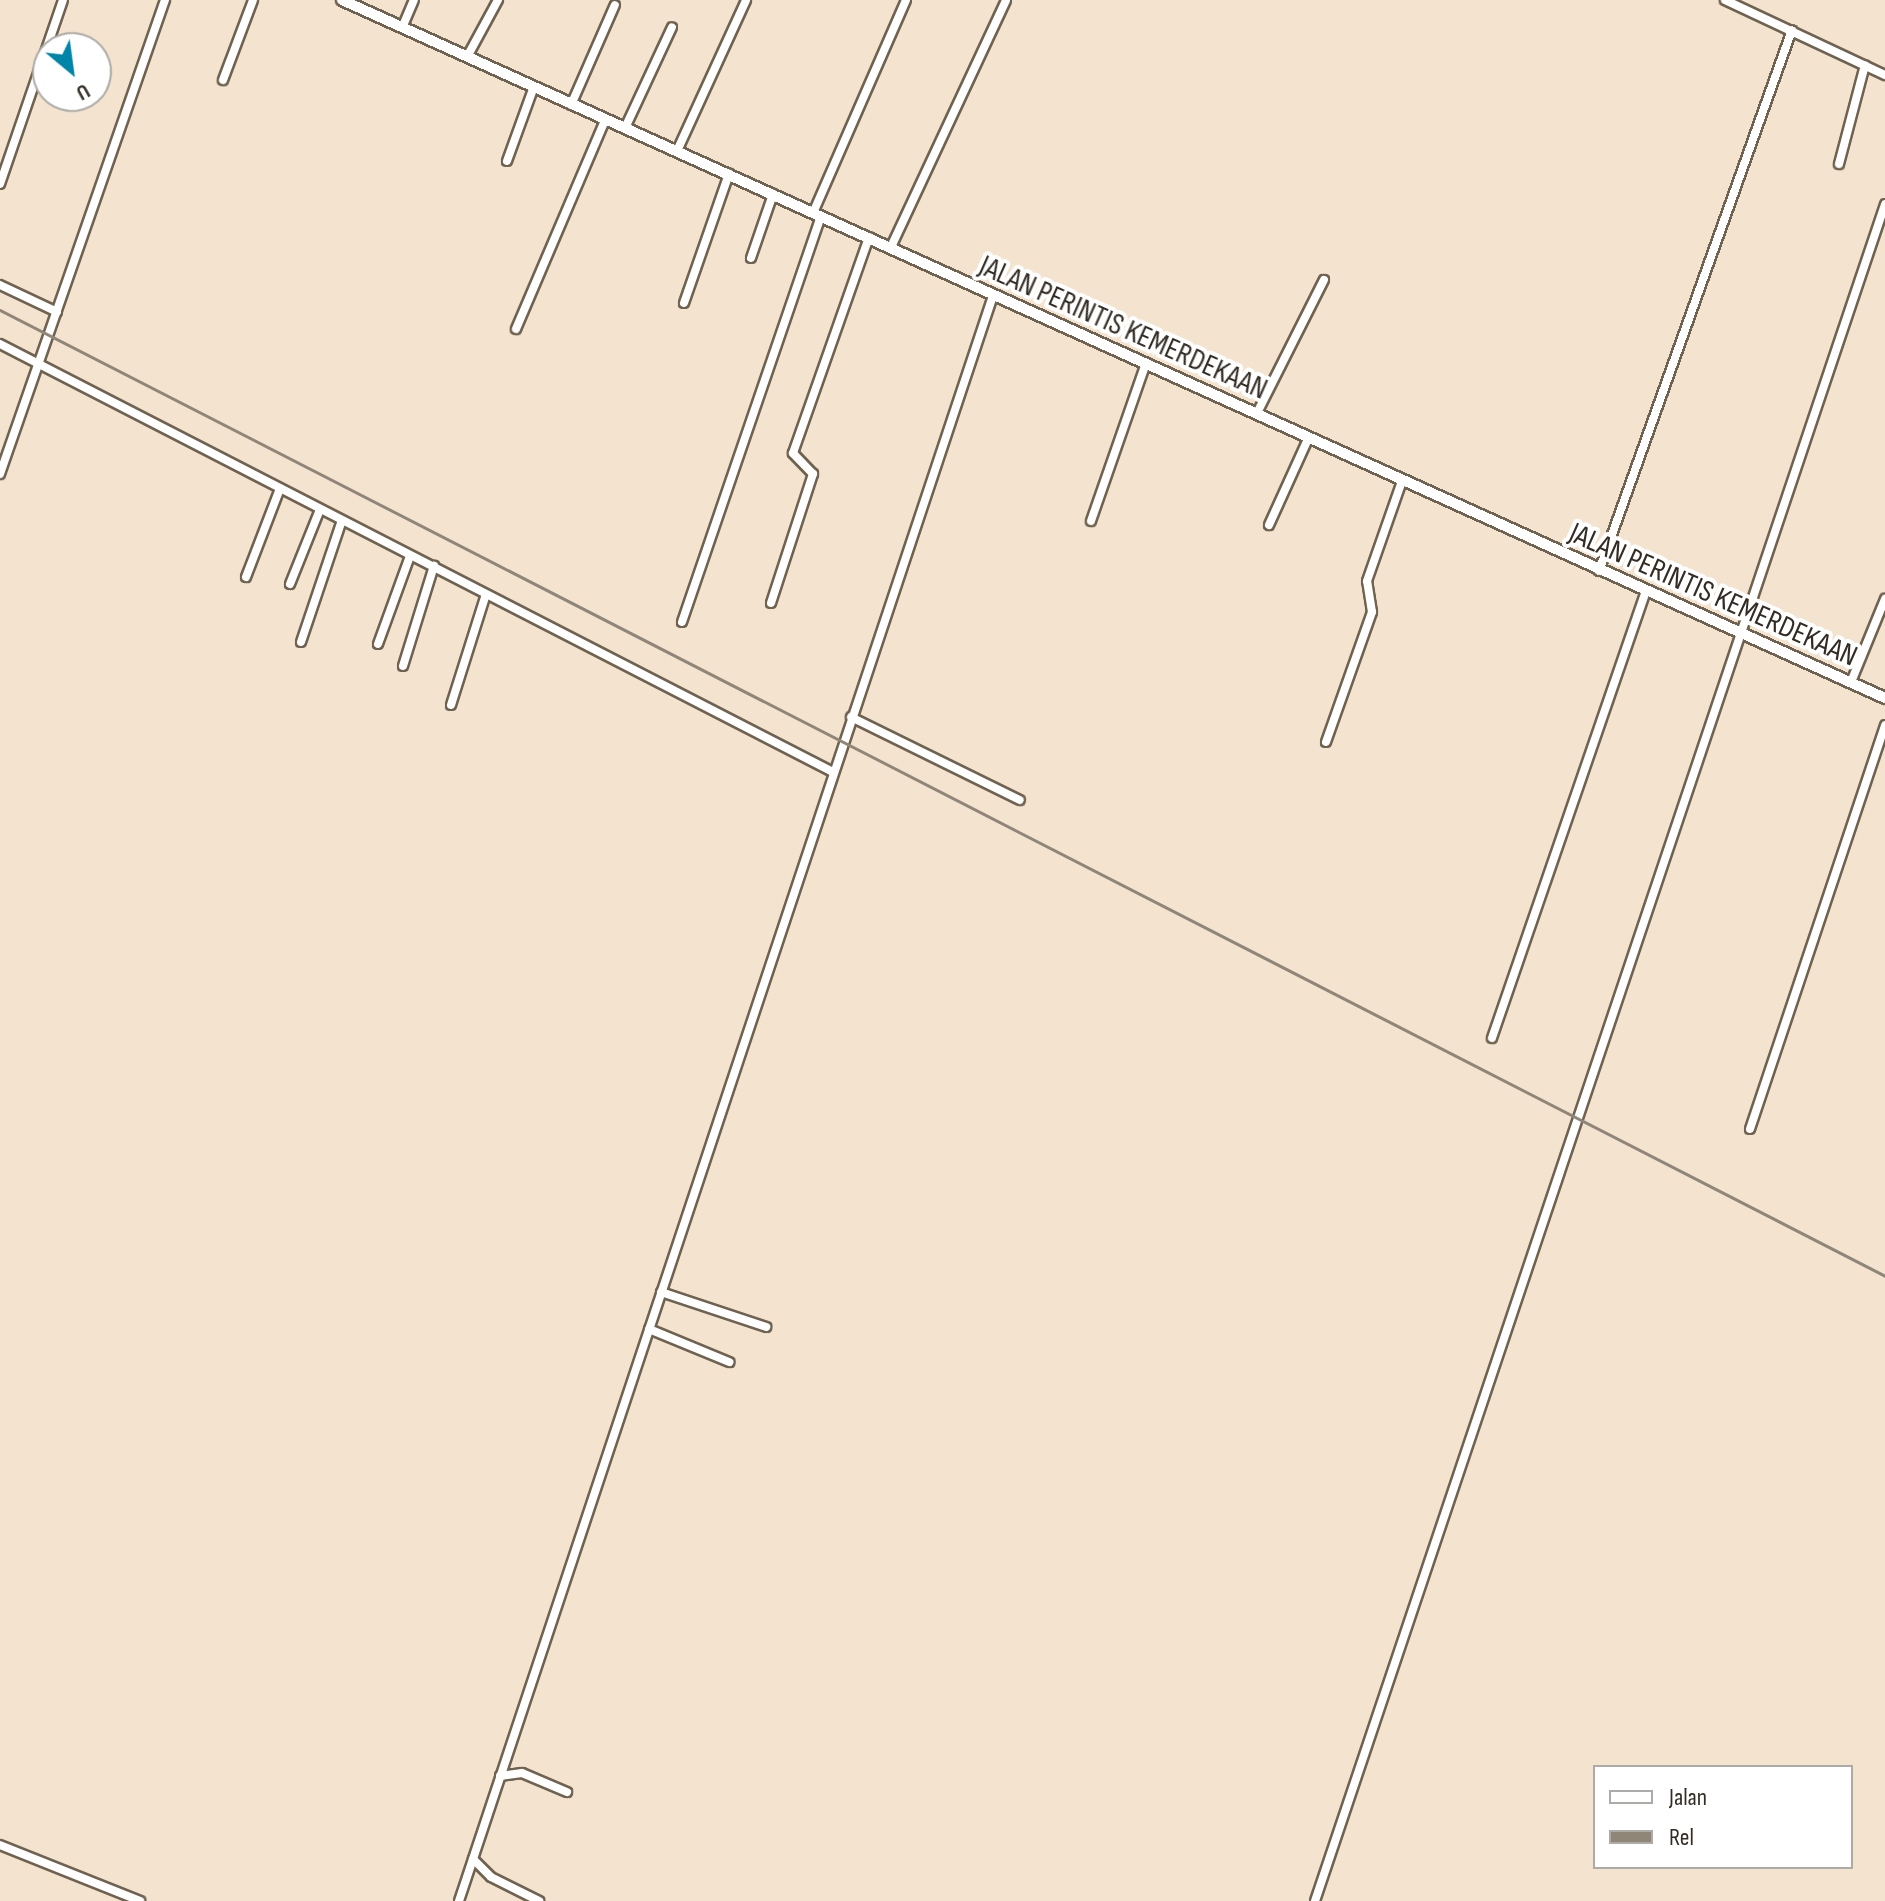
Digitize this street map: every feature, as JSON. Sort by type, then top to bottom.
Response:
[{"type":"street","points":[[0,184],[63,0]]},
{"type":"street","points":[[0,474],[165,0]]},
{"type":"street","points":[[223,80],[253,0]]},
{"type":"street","name":"JALAN PERINTIS KEMERDEKAAN","points":[[342,0],[533,89],[729,174],[1257,413],[1645,594],[1885,698]]},
{"type":"street","points":[[402,28],[414,0]]},
{"type":"street","points":[[467,57],[498,0]]},
{"type":"street","points":[[677,151],[746,0]]},
{"type":"street","points":[[682,622],[817,215],[906,0]]},
{"type":"street","points":[[891,247],[1006,0]]},
{"type":"street","points":[[1725,0],[1885,75]]},
{"type":"street","points":[[571,105],[615,5]]},
{"type":"street","points":[[625,128],[672,27]]},
{"type":"street","points":[[1599,571],[1792,30]]},
{"type":"street","points":[[1839,164],[1865,65]]},
{"type":"street","points":[[507,161],[533,89]]},
{"type":"street","points":[[516,329],[605,120]]},
{"type":"street","points":[[684,303],[729,174]]},
{"type":"street","points":[[751,258],[773,194]]},
{"type":"street","points":[[1315,1901],[1885,204]]},
{"type":"street","points":[[771,603],[813,474],[793,453],[869,237]]},
{"type":"street","points":[[1257,413],[1324,280]]},
{"type":"street","points":[[0,285],[57,312]]},
{"type":"street","points":[[459,1901],[831,771],[993,296]]},
{"type":"street","points":[[0,344],[319,512],[434,566],[831,771]]},
{"type":"street","points":[[1091,521],[1146,363]]},
{"type":"street","points":[[1269,525],[1308,439]]},
{"type":"street","points":[[1326,742],[1372,612],[1367,581],[1402,481]]},
{"type":"street","points":[[246,577],[279,491]]},
{"type":"street","points":[[290,584],[319,512]]},
{"type":"street","points":[[301,642],[341,523]]},
{"type":"street","points":[[378,644],[410,556]]},
{"type":"street","points":[[403,666],[434,566]]},
{"type":"street","points":[[451,705],[486,594]]},
{"type":"street","points":[[1492,1038],[1645,594]]},
{"type":"street","points":[[1851,682],[1885,599]]},
{"type":"street","points":[[851,717],[1020,800]]},
{"type":"street","points":[[1750,1129],[1885,725]]},
{"type":"street","points":[[661,1292],[766,1327]]},
{"type":"street","points":[[649,1329],[729,1362]]},
{"type":"street","points":[[500,1776],[522,1773],[567,1792]]},
{"type":"street","points":[[0,1845],[140,1901]]},
{"type":"street","points":[[473,1859],[491,1877],[539,1901]]},
{"type":"railway","points":[[0,310],[1885,1276]]}]
